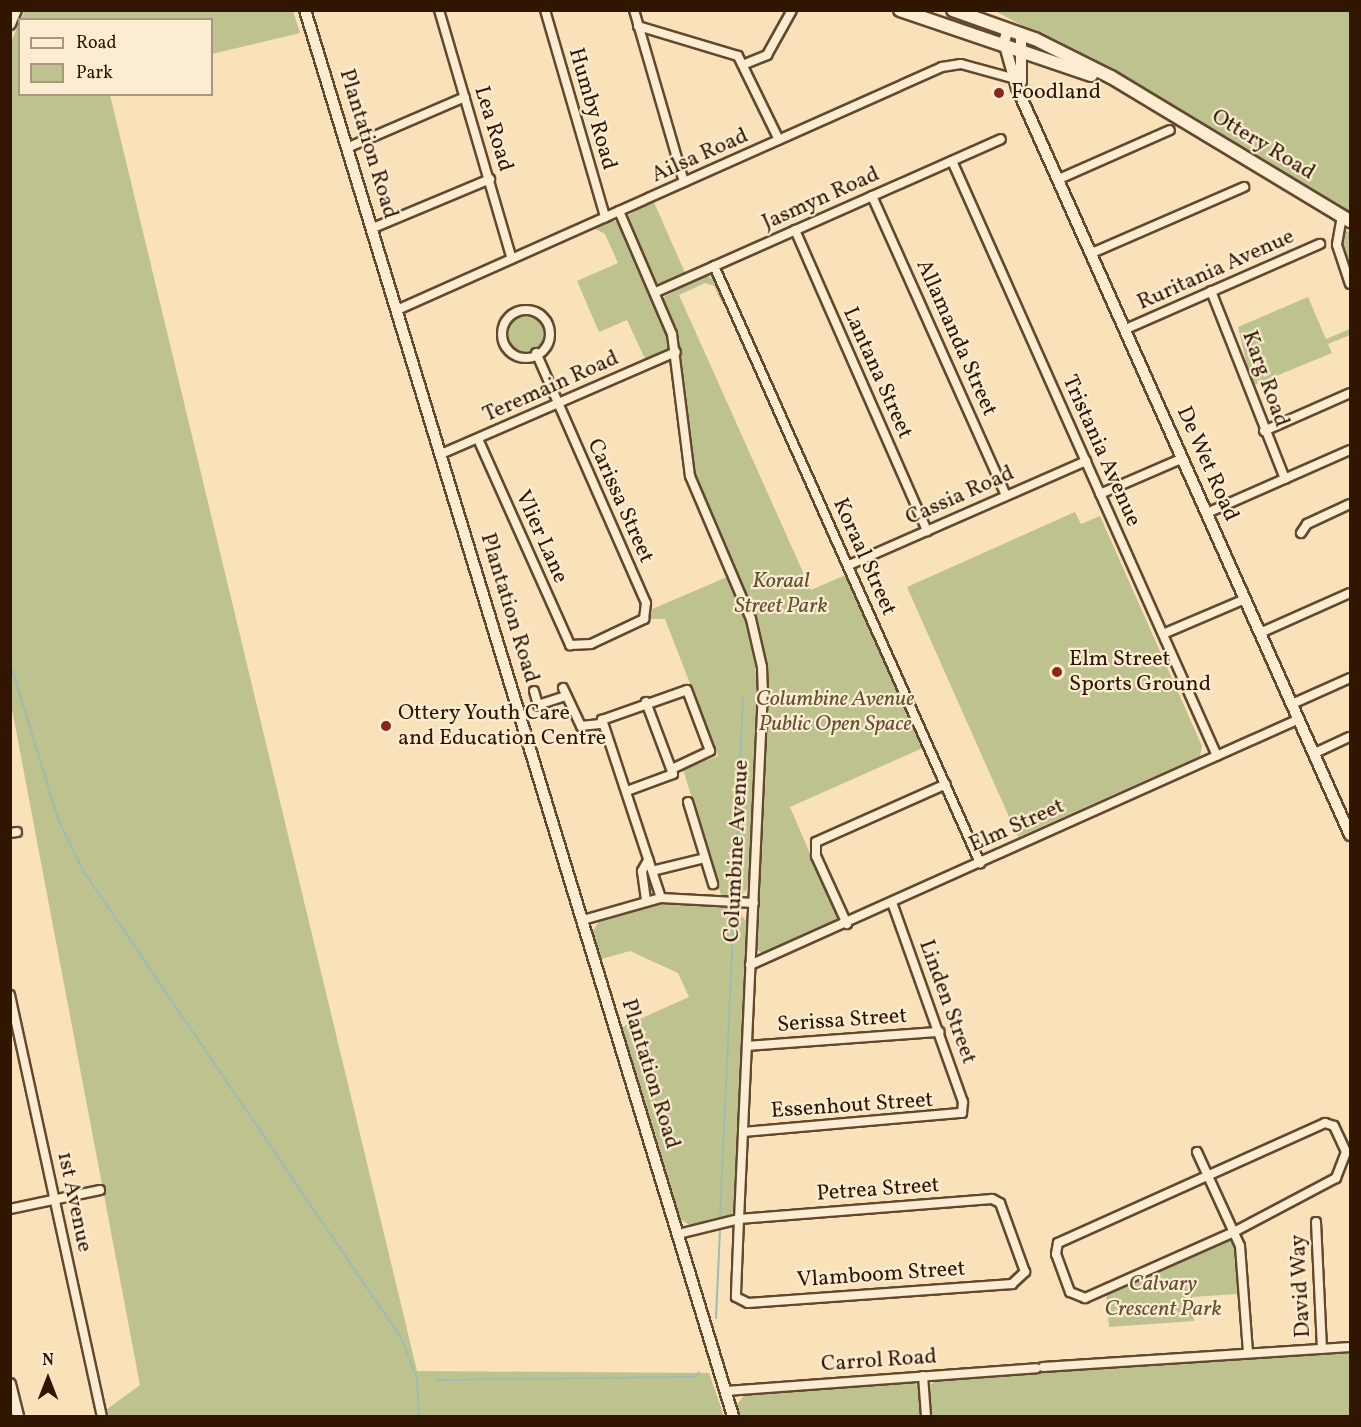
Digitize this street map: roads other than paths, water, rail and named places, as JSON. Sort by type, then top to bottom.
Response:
[{"type":"main road","name":"Ottery Road","points":[[900,10],[1004,42],[1019,40]]},
{"type":"main road","name":"Ottery Road","points":[[953,10],[1008,29],[1019,40],[1155,105],[1346,219]]},
{"type":"street","points":[[10,24],[16,10]]},
{"type":"street","name":"Plantation Road","points":[[305,10],[349,147],[733,1416]]},
{"type":"street","name":"Lea Road","points":[[439,10],[512,259]]},
{"type":"street","name":"Humby Road","points":[[545,10],[605,217]]},
{"type":"street","points":[[634,10],[684,182]]},
{"type":"street","points":[[745,64],[767,55],[792,10]]},
{"type":"street","points":[[638,27],[734,55],[745,64],[779,141]]},
{"type":"street","points":[[1004,42],[1008,29]]},
{"type":"street","name":"De Wet Road","points":[[1018,81],[1019,40]]},
{"type":"street","name":"De Wet Road","points":[[1004,42],[1028,108],[1059,179],[1350,831]]},
{"type":"street","name":"Ailsa Road","points":[[397,310],[948,65],[1018,81]]},
{"type":"street","points":[[349,147],[465,97]]},
{"type":"street","points":[[1059,179],[1170,130]]},
{"type":"street","name":"Jasmyn Road","points":[[656,292],[1001,139]]},
{"type":"street","name":"Tristania Avenue","points":[[952,161],[1217,756]]},
{"type":"street","points":[[373,228],[490,179]]},
{"type":"street","points":[[1092,254],[1244,187]]},
{"type":"street","name":"Allamanda Street","points":[[872,196],[1006,495]]},
{"type":"street","name":"Columbine Avenue","points":[[619,211],[656,292],[676,352],[690,476],[751,619],[760,659],[754,903],[739,1219],[740,1301]]},
{"type":"street","points":[[1346,219],[1337,244],[1350,284]]},
{"type":"street","name":"Lantana Street","points":[[795,230],[927,531]]},
{"type":"street","name":"Ruritania Avenue","points":[[1126,330],[1320,244]]},
{"type":"street","name":"Koraal Street","points":[[714,266],[980,863]]},
{"type":"street","name":"Karg Road","points":[[1211,291],[1264,431],[1285,479]]},
{"type":"street","points":[[538,309],[551,342],[536,353],[515,358],[501,331],[504,320],[538,309]]},
{"type":"street","name":"Teremain Road","points":[[441,454],[676,352]]},
{"type":"street","name":"Carissa Street","points":[[536,353],[647,614],[631,626],[573,647]]},
{"type":"street","points":[[1264,431],[1350,393]]},
{"type":"street","name":"Vlier Lane","points":[[478,439],[573,647]]},
{"type":"street","points":[[1207,513],[1350,450]]},
{"type":"street","points":[[1100,494],[1183,458]]},
{"type":"street","name":"Cassia Road","points":[[849,565],[1086,461]]},
{"type":"street","points":[[1301,533],[1306,524],[1350,504]]},
{"type":"street","points":[[1260,633],[1350,593]]},
{"type":"street","points":[[1163,634],[1245,599]]},
{"type":"street","points":[[1292,704],[1350,678]]},
{"type":"street","points":[[534,691],[538,705],[565,692],[581,726],[600,724],[646,702],[685,689],[706,734],[709,755],[672,769]]},
{"type":"street","points":[[627,792],[669,778],[672,769],[646,702]]},
{"type":"street","name":"Elm Street","points":[[750,965],[847,924],[1299,719]]},
{"type":"street","points":[[600,724],[627,792],[648,860],[656,870],[661,898]]},
{"type":"street","points":[[1315,753],[1350,737]]},
{"type":"street","points":[[847,924],[816,856],[816,842],[946,784]]},
{"type":"street","points":[[687,802],[713,884]]},
{"type":"street","points":[[656,870],[705,858]]},
{"type":"street","points":[[646,900],[642,871],[648,860]]},
{"type":"street","points":[[583,920],[646,900],[661,898],[754,903]]},
{"type":"street","name":"Linden Street","points":[[892,903],[939,1032],[962,1113]]},
{"type":"street","name":"1st Avenue","points":[[10,995],[102,1416]]},
{"type":"street","name":"Serissa Street","points":[[747,1046],[939,1032]]},
{"type":"street","name":"Essenhout Street","points":[[743,1132],[962,1113]]},
{"type":"street","points":[[1324,1123],[1334,1126],[1347,1158],[1336,1178],[1234,1232],[1085,1298],[1073,1296],[1056,1254],[1058,1243],[1208,1176],[1324,1123]]},
{"type":"street","points":[[1197,1152],[1234,1232],[1248,1353]]},
{"type":"street","points":[[10,1209],[100,1190]]},
{"type":"street","name":"Petrea Street","points":[[678,1234],[739,1219],[996,1200],[1025,1268],[1023,1280]]},
{"type":"street","name":"David Way","points":[[1316,1222],[1322,1349]]},
{"type":"street","name":"Vlamboom Street","points":[[740,1301],[1023,1280]]},
{"type":"street","name":"Carrol Road","points":[[726,1391],[1039,1367],[1350,1347]]},
{"type":"street","points":[[923,1376],[926,1416]]},
{"type":"street","points":[[10,1384],[18,1416]]},
{"type":"waterway","points":[[10,662],[58,819],[82,869],[401,1338],[417,1379],[419,1416]]},
{"type":"waterway","points":[[735,893],[743,698]]},
{"type":"waterway","points":[[720,1217],[734,911]]},
{"type":"waterway","points":[[716,1318],[720,1231]]},
{"type":"waterway","points":[[437,1380],[695,1377],[699,1372]]},
{"type":"place","name":"Foodland","points":[[999,93]]},
{"type":"place","name":"Elm Street Sports Ground","points":[[1057,672]]},
{"type":"place","name":"Ottery Youth Care and Education Centre","points":[[386,726]]},
{"type":"park label","name":"Koraal Street Park","points":[[781,594]]},
{"type":"park label","name":"Columbine Avenue Public Open Space","points":[[835,712]]},
{"type":"park label","name":"Calvary Crescent Park","points":[[1163,1296]]}]
